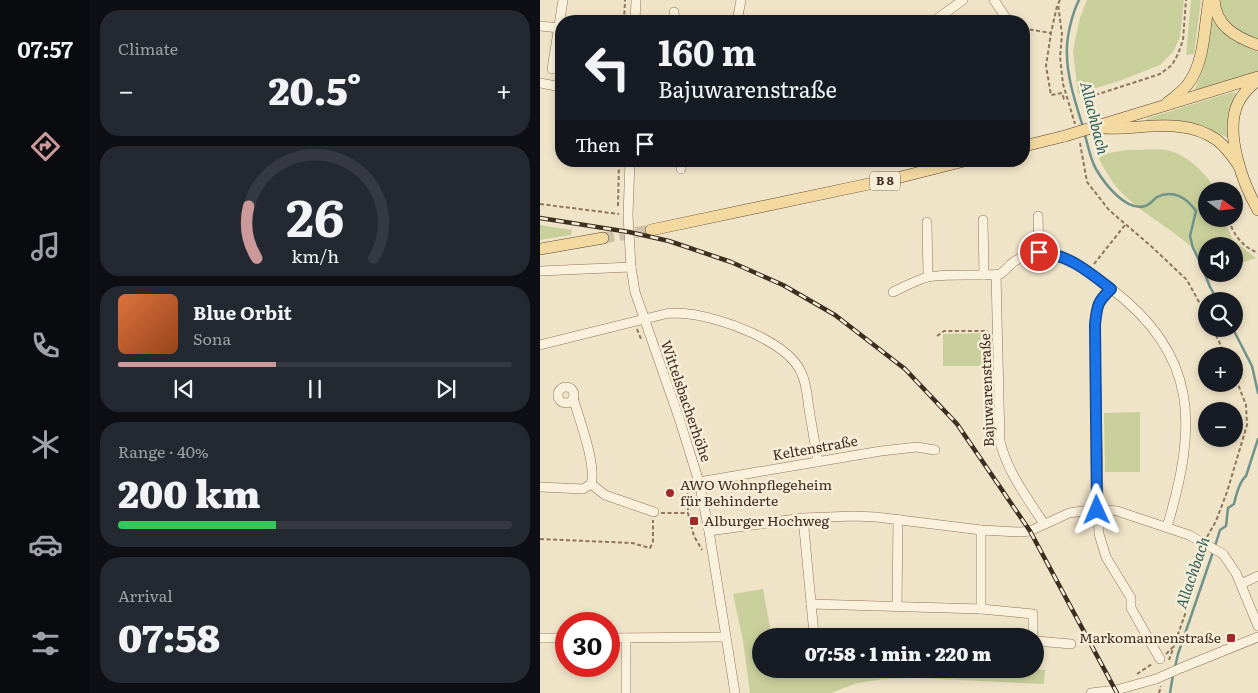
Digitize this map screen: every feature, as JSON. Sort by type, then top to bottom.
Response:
[{"type":"main road","points":[[1162,107],[1180,93],[1195,72],[1209,0]]},
{"type":"main road","points":[[1214,0],[1219,20],[1226,28],[1241,39],[1258,45]]},
{"type":"main road","points":[[1030,145],[1258,79]]},
{"type":"main road","points":[[1258,79],[1246,91],[1238,104],[1235,111],[1234,127],[1239,166],[1248,191],[1258,210]]},
{"type":"main road","points":[[1094,127],[1119,129],[1169,125],[1188,127],[1218,140],[1239,166]]},
{"type":"main road","name":"B 8","points":[[651,230],[897,178],[940,167]]},
{"type":"main road","points":[[540,249],[603,238]]},
{"type":"street","points":[[561,15],[563,0]]},
{"type":"street","points":[[636,0],[636,15]]},
{"type":"street","points":[[738,15],[741,0]]},
{"type":"street","points":[[942,15],[963,0]]},
{"type":"street","points":[[994,0],[1004,15]]},
{"type":"street","points":[[540,26],[555,28]]},
{"type":"street","points":[[552,70],[555,52]]},
{"type":"street","points":[[540,83],[555,86]]},
{"type":"street","name":"Wittelsbacherhöhe","points":[[630,167],[628,215],[631,268],[639,320],[679,418],[699,482],[709,531],[735,693]]},
{"type":"street","points":[[1038,216],[1039,252]]},
{"type":"street","points":[[983,220],[984,275]]},
{"type":"street","points":[[927,222],[928,277]]},
{"type":"street","points":[[893,292],[928,277],[999,274],[1020,258],[1039,252],[1063,257],[1088,271],[1111,289],[1144,318],[1172,360],[1180,377],[1186,408],[1186,439],[1167,527]]},
{"type":"street","points":[[540,271],[631,268]]},
{"type":"street","name":"Bajuwarenstraße","points":[[996,274],[1000,441],[1003,456],[1014,478],[1044,524]]},
{"type":"street","points":[[1111,289],[1100,299],[1096,308],[1095,325],[1097,510],[1099,534],[1102,546],[1115,573],[1131,598],[1132,608],[1160,658]]},
{"type":"street","points":[[540,345],[668,313],[688,314],[713,319],[745,330],[786,354],[800,370],[806,384],[818,462]]},
{"type":"street","points":[[540,487],[583,488],[591,484],[593,478],[592,470],[581,425],[573,398],[572,390],[564,388],[560,390],[559,395],[562,401],[581,425]]},
{"type":"street","points":[[562,401],[568,402],[573,398]]},
{"type":"street","name":"Keltenstraße","points":[[699,482],[903,448],[935,450]]},
{"type":"street","points":[[591,484],[605,496],[654,512]]},
{"type":"street","points":[[709,531],[803,518],[854,516],[898,519],[981,530],[1030,531],[1069,514],[1097,510],[1117,511],[1167,527],[1222,554],[1236,573],[1258,626]]},
{"type":"street","points":[[803,518],[813,628]]},
{"type":"street","points":[[897,607],[898,519]]},
{"type":"street","points":[[981,530],[981,609]]},
{"type":"street","points":[[1241,584],[1258,576]]},
{"type":"street","points":[[811,604],[981,609],[1033,614],[1033,628]]},
{"type":"street","points":[[620,638],[726,637]]},
{"type":"street","points":[[1091,693],[1111,691],[1159,681],[1181,668],[1258,637]]},
{"type":"street","points":[[540,638],[555,638]]},
{"type":"street","points":[[626,638],[626,693]]},
{"type":"street","points":[[1044,642],[1071,644]]},
{"type":"path","points":[[624,15],[625,0]]},
{"type":"path","points":[[1060,0],[1051,33],[1046,66],[1051,95],[1062,93],[1064,99],[1067,98]]},
{"type":"path","points":[[1083,99],[1160,74],[1172,65],[1183,40],[1186,0]]},
{"type":"path","points":[[1058,4],[1062,34],[1061,68],[1067,98],[1077,130]]},
{"type":"path","points":[[1030,30],[1051,33]]},
{"type":"path","points":[[1079,137],[1087,182],[1109,210],[1187,280],[1198,300]]},
{"type":"path","points":[[619,167],[619,214]]},
{"type":"path","points":[[540,204],[612,215]]},
{"type":"path","points":[[1088,271],[1125,225]]},
{"type":"path","points":[[1232,228],[1241,242],[1249,249],[1258,253]]},
{"type":"path","points":[[639,320],[641,338]]},
{"type":"path","points":[[937,336],[944,331],[998,331]]},
{"type":"path","points":[[1168,665],[1190,600],[1197,575],[1199,556],[1216,521],[1227,492],[1247,425],[1246,405],[1241,392]]},
{"type":"path","points":[[688,476],[688,513],[694,536],[702,549]]},
{"type":"path","points":[[540,539],[632,543],[650,548],[653,542],[654,512],[669,514],[688,513]]},
{"type":"path","points":[[1134,686],[1132,678],[1174,646]]},
{"type":"path","points":[[1159,681],[1159,693]]},
{"type":"green space","points":[[1087,0],[1184,0],[1180,37],[1173,52],[1160,65],[1078,94],[1073,50],[1080,18]]},
{"type":"green space","points":[[1191,0],[1201,0],[1194,54],[1186,55]]},
{"type":"green space","points":[[1219,0],[1258,0],[1258,41],[1244,34],[1227,21],[1220,8]]},
{"type":"green space","points":[[1212,19],[1233,39],[1245,47],[1258,52],[1258,72],[1194,91],[1204,67]]},
{"type":"green space","points":[[1233,92],[1238,94],[1230,136],[1228,138],[1205,127],[1145,121],[1148,118]]},
{"type":"green space","points":[[1155,149],[1179,154],[1196,166],[1210,182],[1198,182],[1198,228],[1228,228],[1232,237],[1198,237],[1198,254],[1188,244],[1123,194],[1108,176],[1097,155],[1126,150]]},
{"type":"green space","points":[[540,225],[572,230],[571,235],[540,240]]},
{"type":"green space","points":[[1243,248],[1256,258],[1243,262]]},
{"type":"green space","points":[[993,333],[993,366],[943,366],[943,334]]},
{"type":"green space","points":[[1140,412],[1140,472],[1105,472],[1104,413]]},
{"type":"green space","points":[[763,589],[770,628],[752,628],[752,678],[918,678],[884,679],[857,683],[831,693],[750,693],[743,641],[733,594]]},
{"type":"green space","points":[[1045,670],[1044,684],[918,678],[1044,678]]},
{"type":"waterway","name":"Allachbach","points":[[1079,0],[1067,41],[1067,63],[1070,82],[1083,127]]},
{"type":"waterway","name":"Allachbach","points":[[1084,132],[1096,169],[1104,182],[1123,201],[1138,207],[1150,204],[1157,197],[1174,194],[1192,206],[1196,211],[1190,236],[1193,248],[1213,292]]},
{"type":"waterway","name":"Allachbach","points":[[1237,337],[1252,366],[1258,393]]},
{"type":"waterway","name":"Allachbach","points":[[1215,546],[1220,530],[1226,526],[1228,508],[1234,504],[1240,485],[1246,476],[1258,439]]},
{"type":"waterway","name":"Allachbach","points":[[1175,667],[1213,552]]},
{"type":"waterway","name":"Allachbach","points":[[1170,693],[1173,675]]},
{"type":"tunnel","points":[[603,238],[651,230]]},
{"type":"railway","points":[[540,218],[629,232],[669,241],[731,262],[783,285],[835,315],[905,369],[957,424],[1030,531],[1117,693]]},
{"type":"place","name":"AWO Wohnpflegeheim für Behinderte","points":[[670,493]]},
{"type":"place","name":"Alburger Hochweg","points":[[694,521]]},
{"type":"place","name":"Markomannenstraße","points":[[1231,638]]},
{"type":"route","points":[[1039,252],[1063,257],[1074,262],[1111,289],[1100,299],[1096,308],[1097,510]]}]
